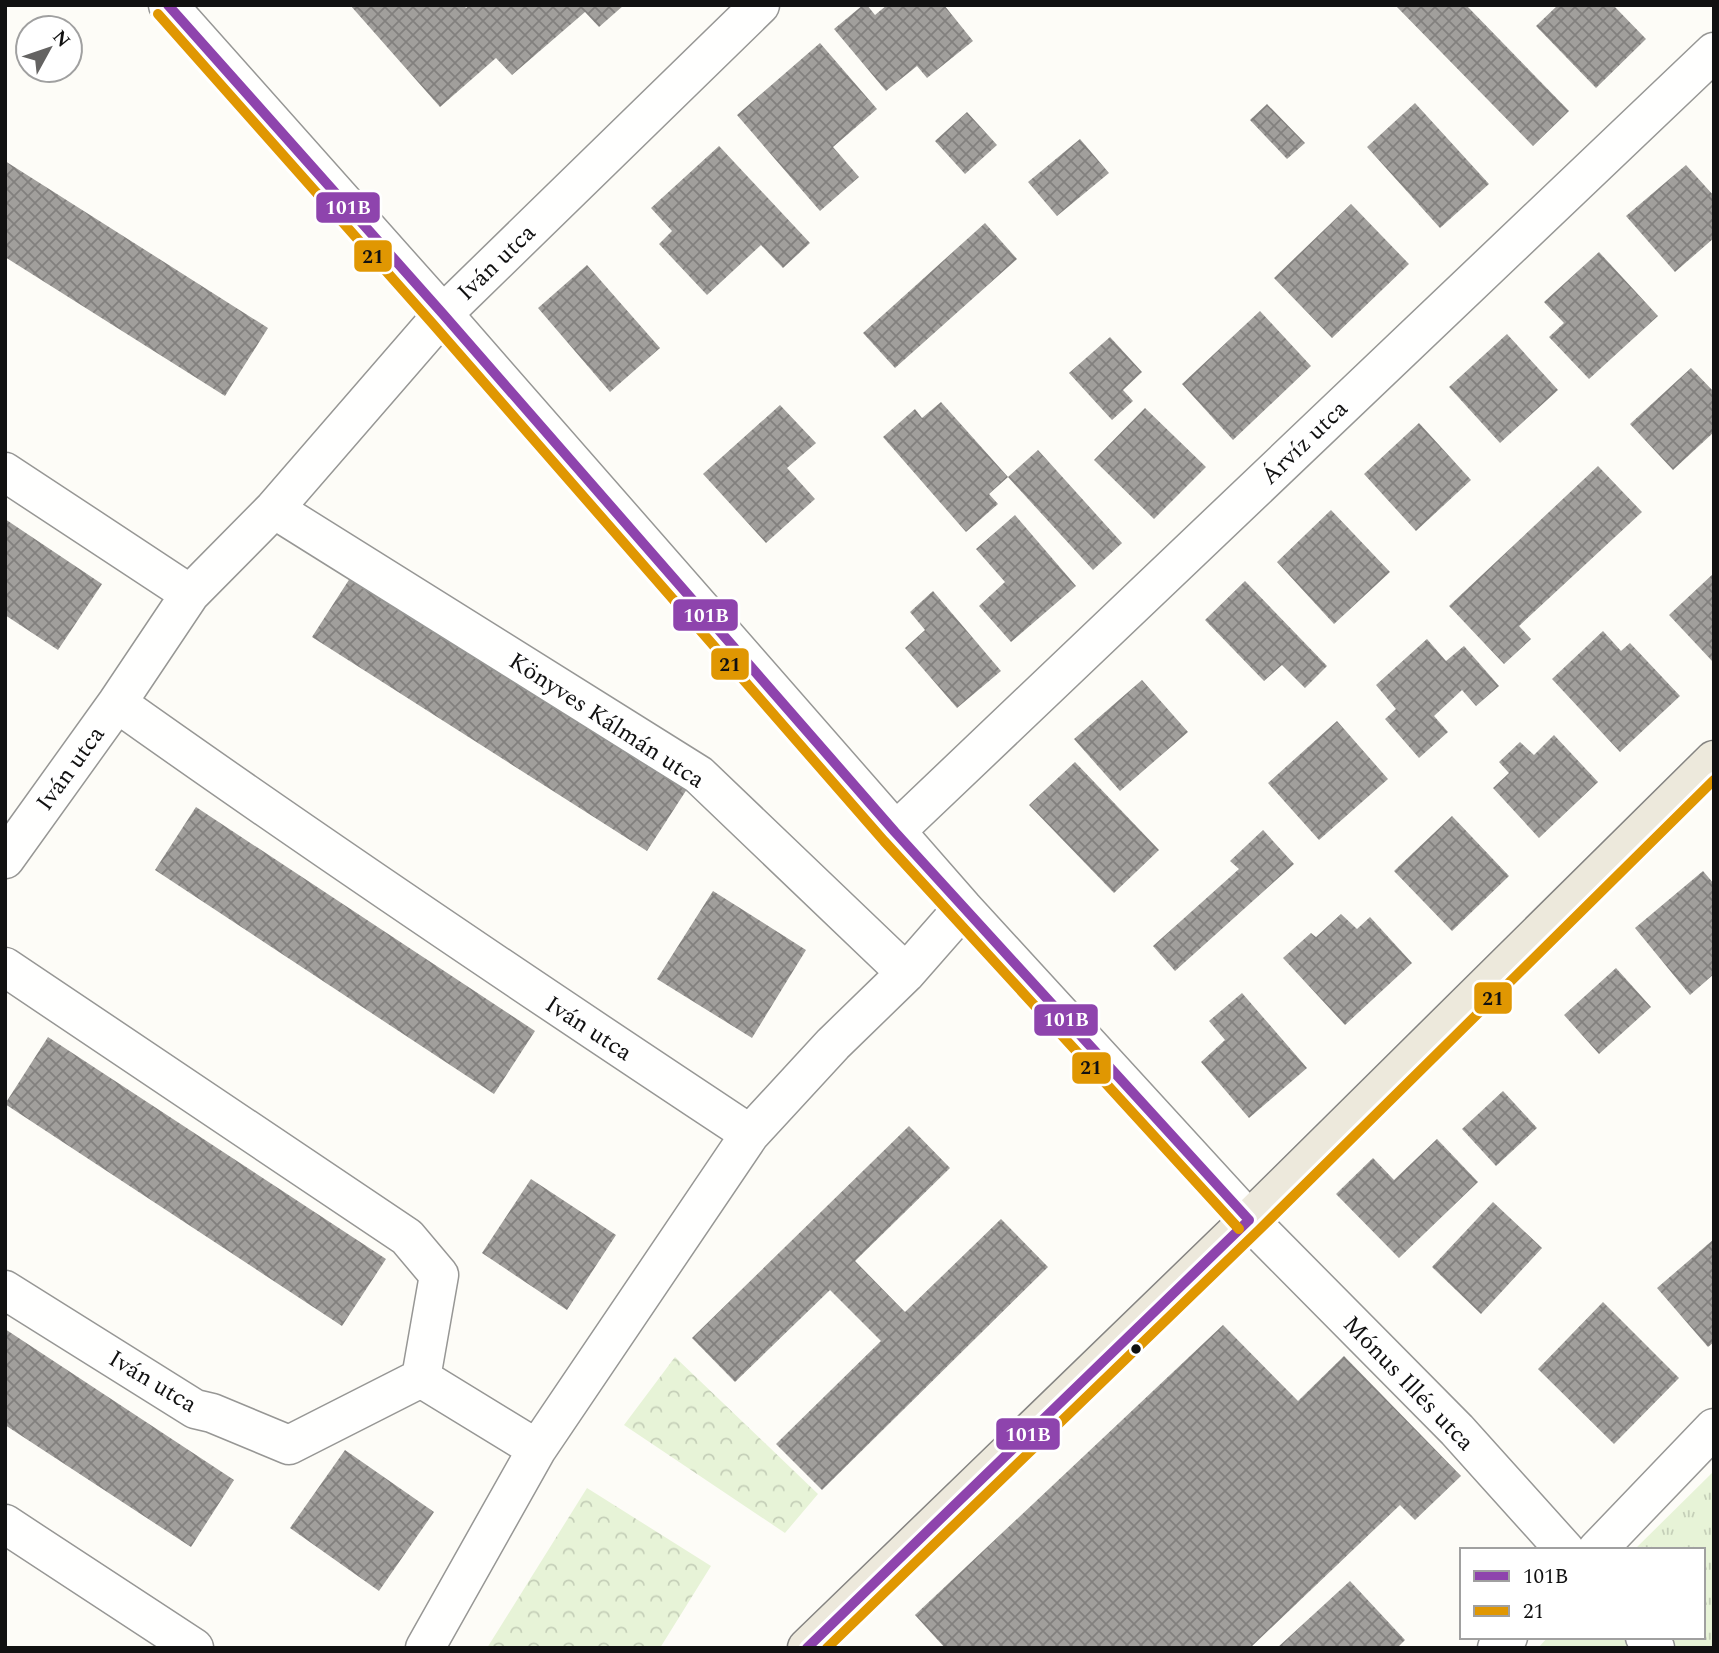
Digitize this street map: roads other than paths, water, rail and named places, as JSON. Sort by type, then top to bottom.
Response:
[{"type":"main road","points":[[807,1648],[1248,1220],[1714,760]]},
{"type":"street","points":[[168,5],[443,314],[895,832],[1248,1220]]},
{"type":"street","name":"Iván utca","points":[[11,838],[117,703],[190,594],[274,509],[443,314],[761,5]]},
{"type":"street","name":"Árvíz utca","points":[[895,832],[1714,52]]},
{"type":"street","points":[[5,472],[190,594]]},
{"type":"street","name":"Könyves Kálmán utca","points":[[274,509],[699,775],[906,973]]},
{"type":"street","name":"Iván utca","points":[[117,703],[460,942],[750,1134]]},
{"type":"street","points":[[425,1648],[537,1449],[750,1134],[833,1044],[906,973],[963,908]]},
{"type":"street","points":[[5,967],[407,1237],[439,1275],[421,1378],[537,1449]]},
{"type":"street","name":"Mónus Illés utca","points":[[1248,1220],[1457,1430],[1563,1548]]},
{"type":"street","name":"Iván utca","points":[[5,1290],[195,1409],[212,1413],[289,1445],[421,1378]]},
{"type":"street","points":[[1599,1548],[1714,1429]]},
{"type":"street","points":[[5,1524],[194,1648]]}]
